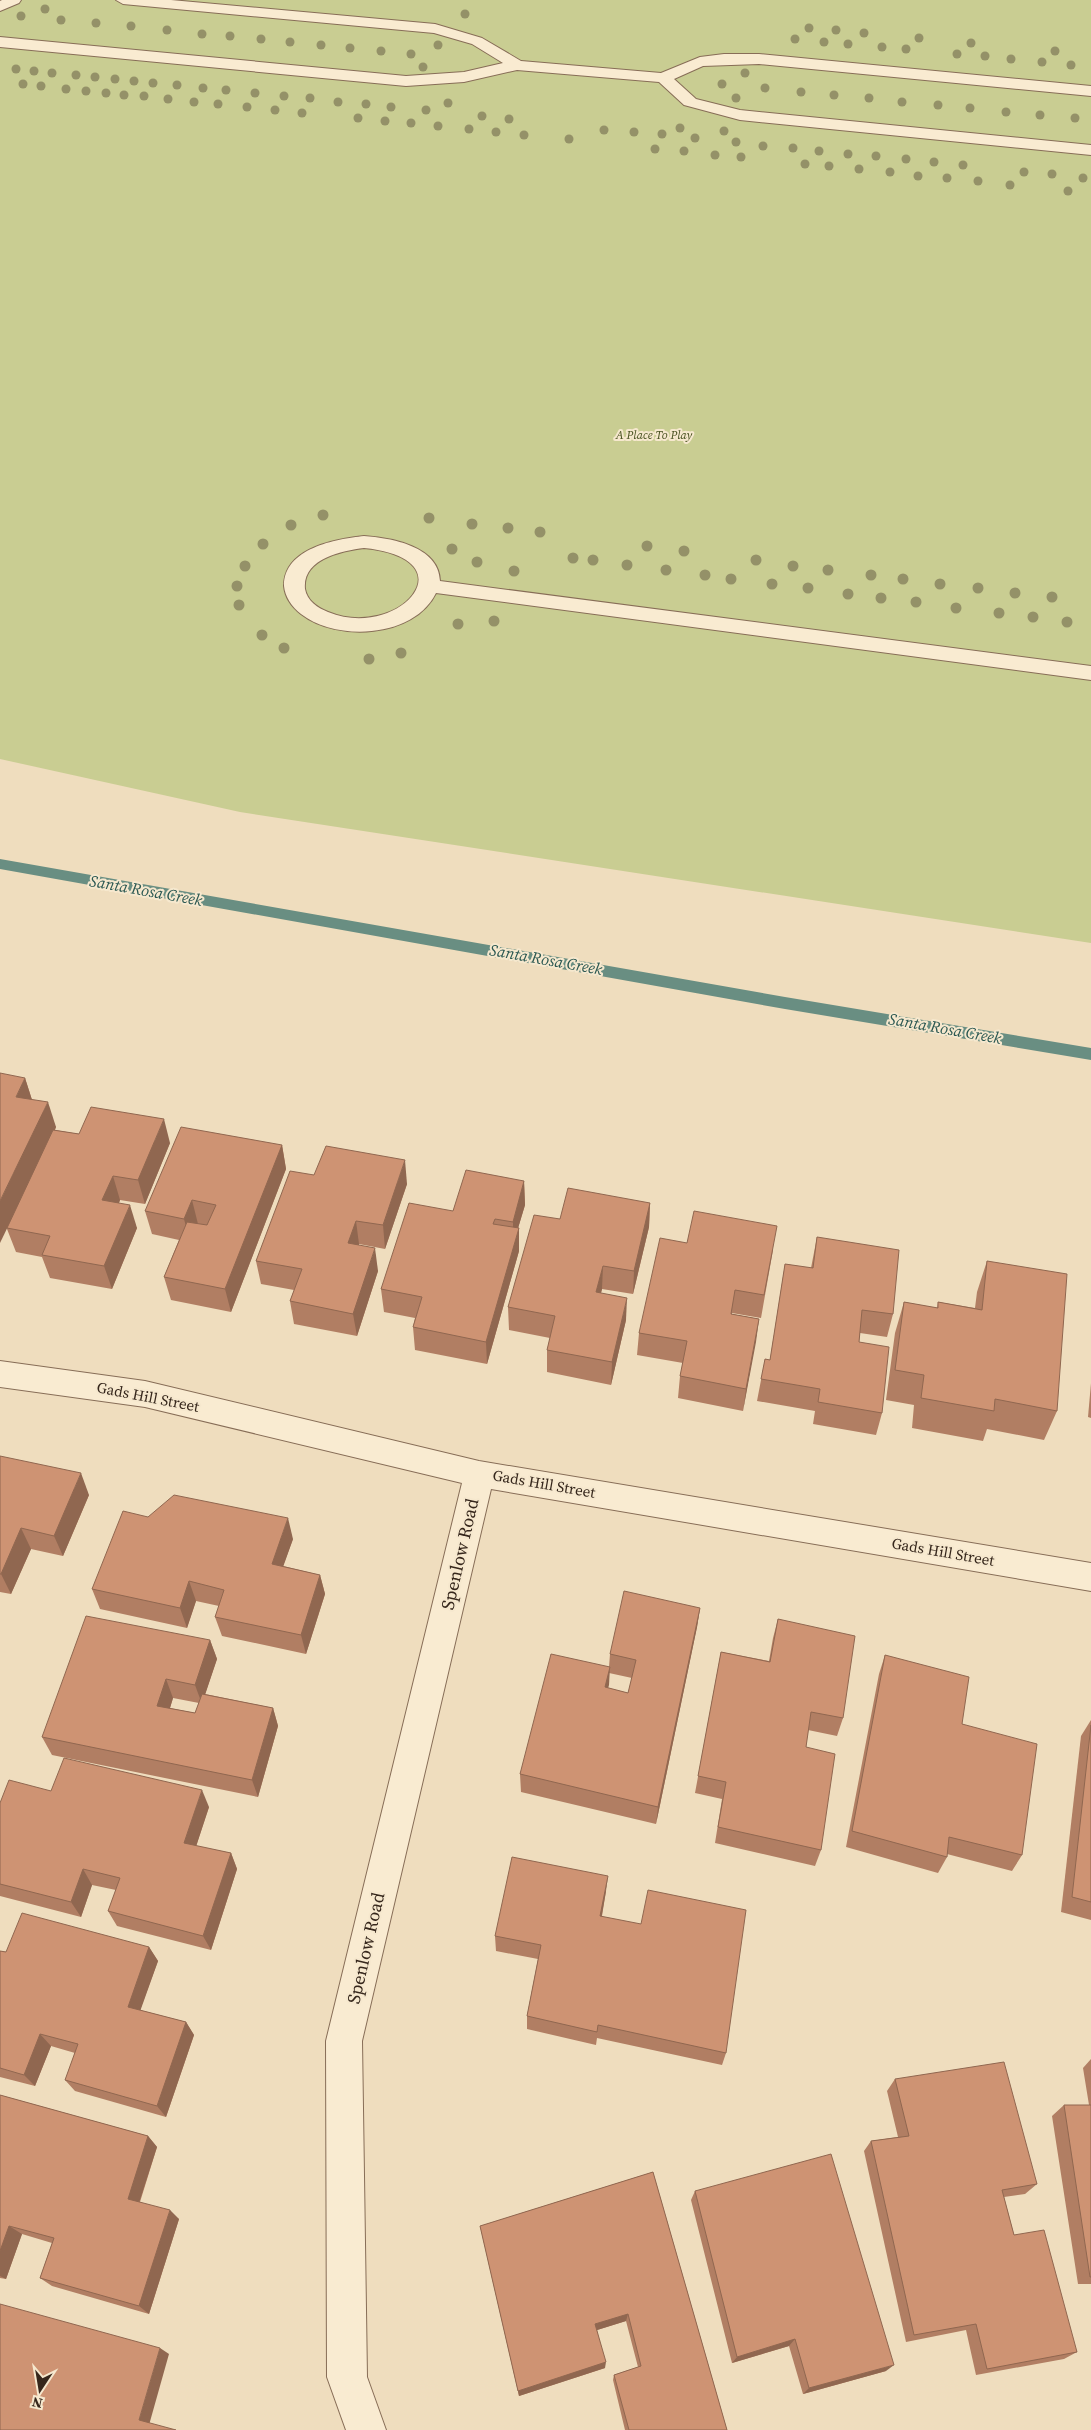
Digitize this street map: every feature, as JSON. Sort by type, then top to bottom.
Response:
[{"type":"street","points":[[0,7],[14,0]]},
{"type":"street","points":[[123,0],[435,29],[478,41],[517,65]]},
{"type":"street","points":[[0,42],[406,81],[464,77],[517,65],[663,78],[700,62],[724,58],[759,59],[1091,90]]},
{"type":"street","points":[[663,78],[690,102],[740,116],[1091,150]]},
{"type":"street","points":[[364,542],[382,543],[414,554],[426,569],[430,586],[423,599],[412,610],[374,624],[352,625],[331,621],[314,614],[301,603],[295,591],[296,577],[303,565],[314,556],[346,544],[364,542]]},
{"type":"street","points":[[430,586],[1091,673]]},
{"type":"street","name":"Gads Hill Street","points":[[0,1374],[145,1394],[480,1474],[1091,1577]]},
{"type":"street","name":"Spenlow Road","points":[[366,2430],[347,2377],[344,2041],[480,1474]]},
{"type":"green space","name":"A Place To Play","points":[[0,0],[1091,0],[1091,943],[240,812],[0,759]]},
{"type":"building","points":[[0,1073],[25,1078],[16,1097],[48,1102],[0,1201]]},
{"type":"building","points":[[91,1107],[164,1119],[138,1180],[113,1176],[102,1200],[130,1205],[104,1266],[42,1255],[50,1236],[7,1228],[53,1130],[79,1134]]},
{"type":"building","points":[[181,1127],[282,1145],[225,1289],[164,1277],[187,1222],[207,1225],[216,1205],[192,1200],[184,1219],[145,1211]]},
{"type":"building","points":[[326,1146],[405,1160],[383,1225],[356,1221],[348,1243],[375,1248],[353,1314],[290,1301],[302,1269],[256,1261],[290,1171],[314,1175]]},
{"type":"building","points":[[466,1170],[524,1181],[513,1222],[495,1219],[493,1224],[519,1228],[486,1342],[413,1327],[422,1297],[381,1289],[409,1203],[453,1211]]},
{"type":"building","points":[[568,1188],[650,1203],[634,1271],[603,1266],[596,1292],[627,1298],[612,1362],[547,1350],[555,1316],[508,1307],[534,1215],[560,1219]]},
{"type":"building","points":[[694,1211],[777,1226],[764,1295],[735,1290],[731,1314],[759,1319],[746,1389],[680,1376],[687,1341],[639,1333],[660,1238],[687,1243]]},
{"type":"building","points":[[817,1237],[899,1250],[893,1314],[862,1310],[859,1342],[889,1347],[882,1413],[818,1402],[820,1389],[761,1379],[765,1359],[770,1360],[785,1264],[813,1268]]},
{"type":"building","points":[[987,1261],[1067,1274],[1057,1411],[995,1399],[994,1411],[921,1398],[924,1375],[895,1370],[904,1302],[938,1308],[938,1302],[982,1310]]},
{"type":"building","points":[[0,1456],[81,1473],[54,1536],[21,1528],[1,1574],[0,1574]]},
{"type":"building","points":[[174,1495],[288,1518],[272,1564],[320,1575],[301,1635],[215,1617],[224,1590],[189,1581],[180,1608],[92,1589],[123,1511],[148,1517]]},
{"type":"building","points":[[624,1591],[700,1608],[658,1807],[520,1774],[551,1654],[610,1667],[605,1687],[628,1693],[636,1660],[610,1654]]},
{"type":"building","points":[[86,1616],[210,1640],[195,1685],[166,1679],[157,1706],[195,1713],[202,1694],[273,1708],[252,1780],[42,1737]]},
{"type":"building","points":[[778,1619],[855,1636],[843,1718],[811,1712],[806,1747],[835,1754],[821,1850],[718,1827],[726,1782],[698,1776],[721,1652],[770,1662]]},
{"type":"building","points":[[885,1655],[969,1677],[962,1724],[1037,1744],[1022,1855],[949,1837],[947,1857],[852,1831]]},
{"type":"building","points":[[1091,1725],[1091,1902],[1072,1897]]},
{"type":"building","points":[[64,1758],[202,1790],[184,1843],[231,1853],[203,1936],[108,1911],[120,1878],[83,1869],[71,1902],[0,1884],[0,1803],[9,1780],[51,1791]]},
{"type":"building","points":[[512,1857],[608,1876],[600,1916],[641,1924],[648,1890],[746,1910],[726,2053],[598,2025],[597,2032],[527,2016],[541,1945],[495,1936]]},
{"type":"building","points":[[22,1913],[149,1947],[128,2007],[186,2022],[157,2106],[65,2080],[78,2044],[40,2034],[24,2075],[0,2068],[0,1951],[6,1952]]},
{"type":"building","points":[[1004,2062],[1037,2184],[1002,2190],[1014,2235],[1044,2230],[1077,2352],[987,2369],[976,2324],[914,2335],[871,2141],[909,2136],[895,2079]]},
{"type":"building","points":[[0,2095],[148,2136],[128,2199],[170,2210],[139,2306],[40,2278],[54,2238],[9,2226],[0,2251]]},
{"type":"building","points":[[1064,2105],[1091,2105],[1091,2277],[1090,2277]]},
{"type":"building","points":[[831,2154],[894,2365],[809,2388],[795,2339],[737,2357],[695,2191]]},
{"type":"building","points":[[653,2172],[727,2430],[629,2430],[614,2375],[641,2366],[628,2314],[595,2324],[606,2362],[518,2391],[480,2226]]},
{"type":"building","points":[[0,2304],[160,2348],[139,2420],[176,2430],[0,2430]]},
{"type":"waterway","name":"Santa Rosa Creek","points":[[0,864],[785,1003],[1091,1054]]}]
